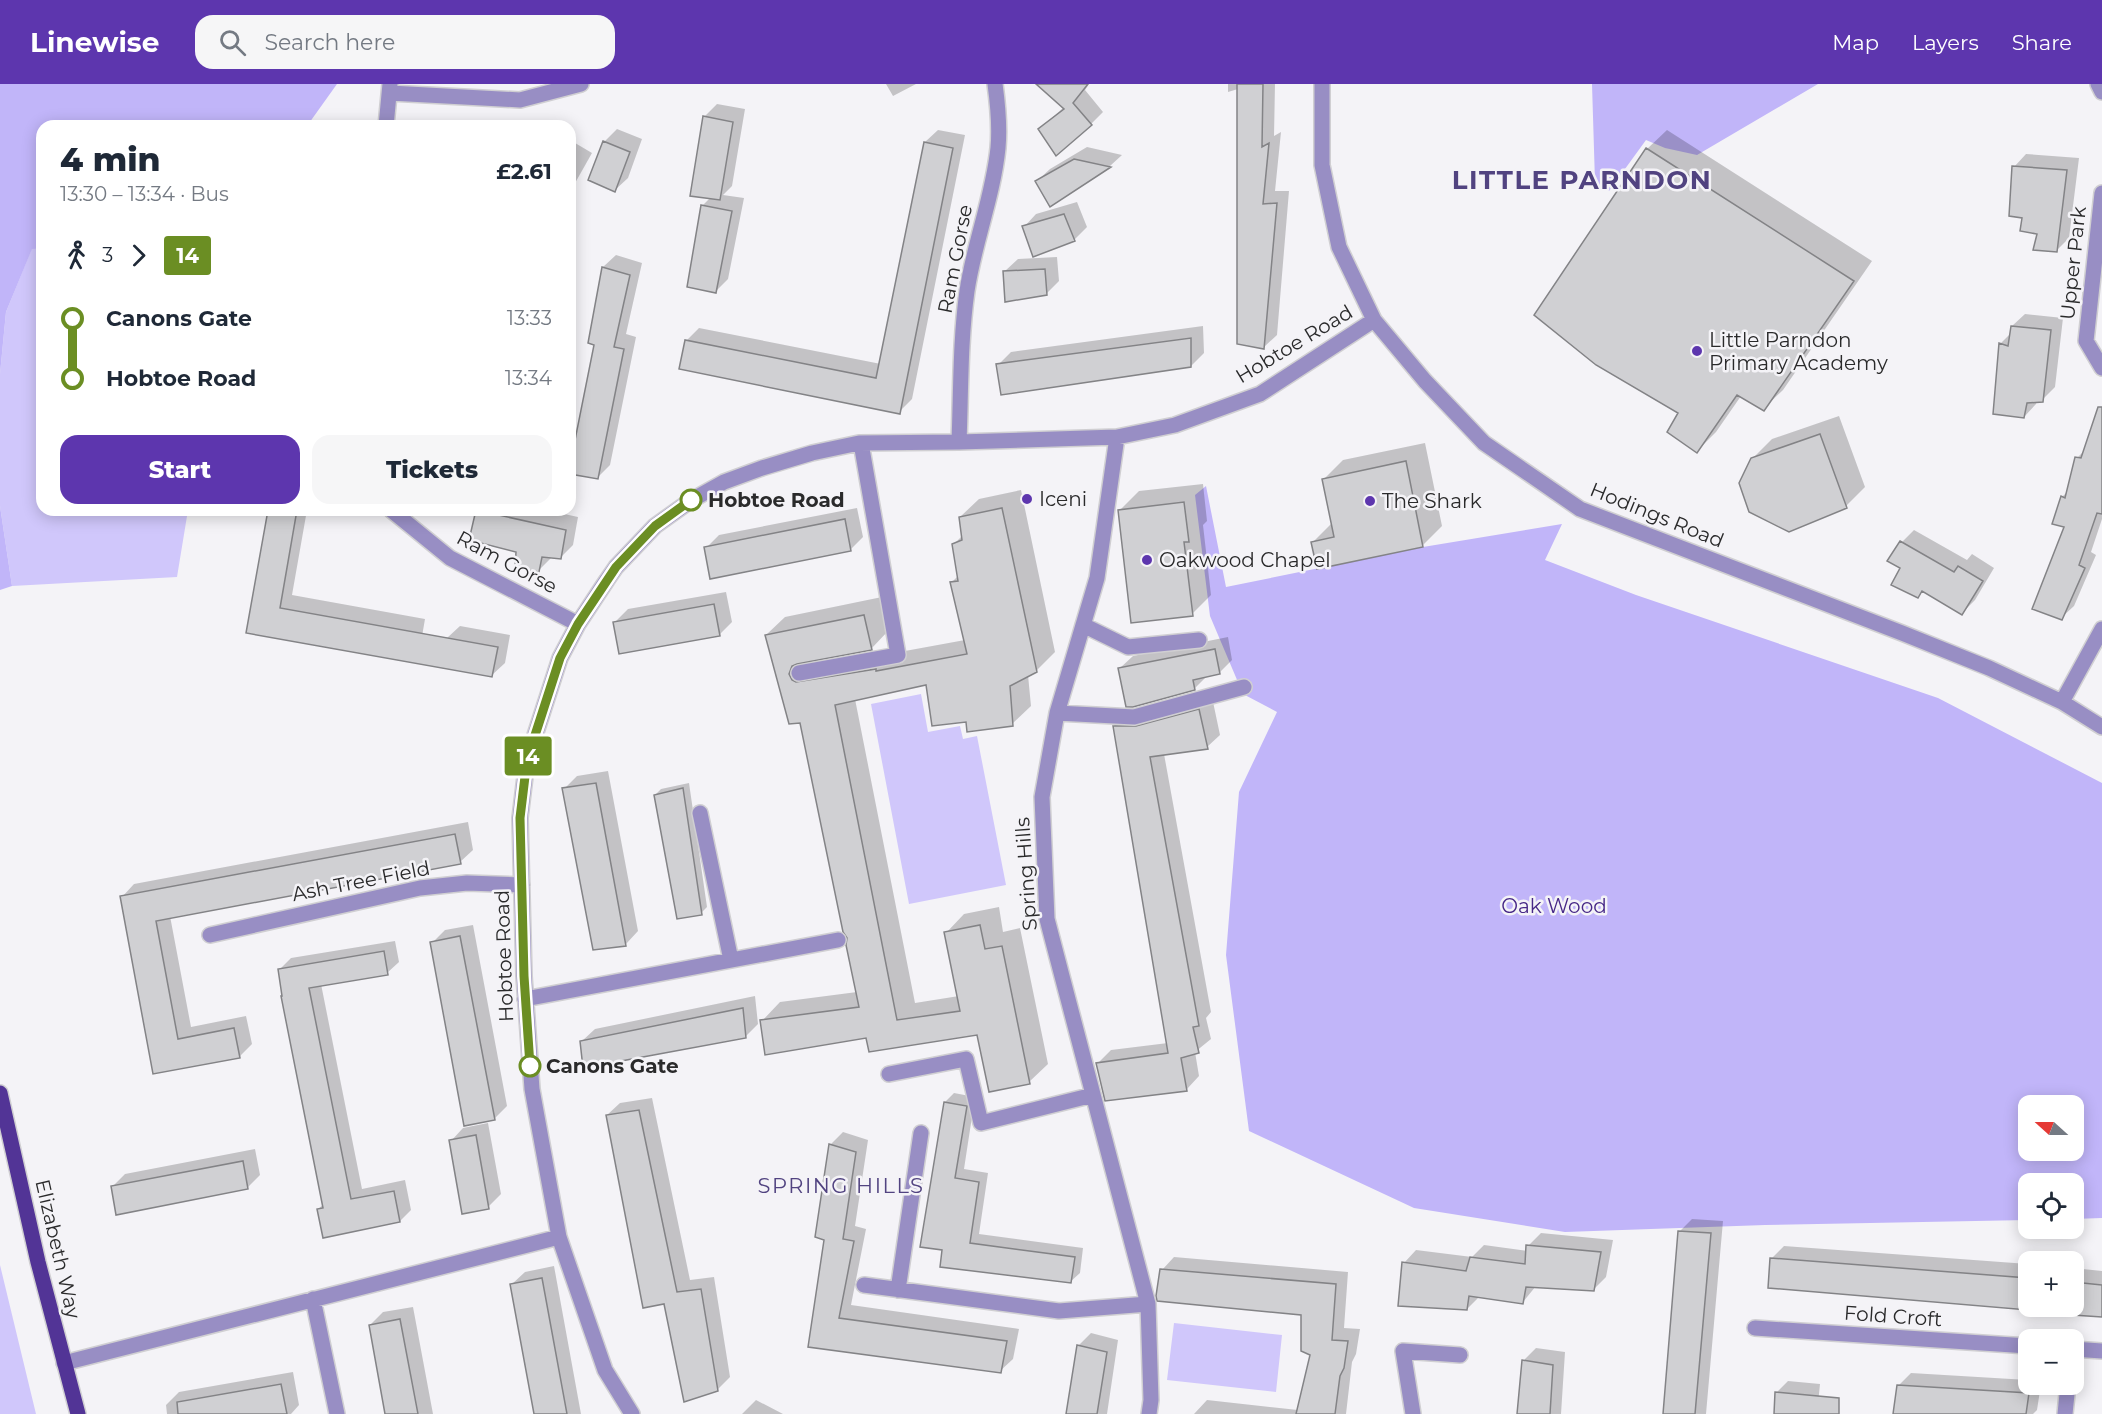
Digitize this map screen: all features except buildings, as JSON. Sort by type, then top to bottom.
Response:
[{"type":"main road","name":"Elizabeth Way","points":[[0,1093],[38,1262],[78,1414]]},
{"type":"street","points":[[387,120],[390,88],[520,100],[581,84]]},
{"type":"street","name":"Ram Gorse","points":[[959,442],[967,291],[998,149],[999,112],[995,84]]},
{"type":"street","name":"Hodings Road","points":[[1322,84],[1322,165],[1339,248],[1374,320],[1425,381],[1484,443],[1580,509],[1989,668],[2062,702],[2102,727]]},
{"type":"street","points":[[2098,84],[2102,92]]},
{"type":"street","name":"Upper Park","points":[[2102,193],[2086,341],[2102,368]]},
{"type":"street","name":"Hobtoe Road","points":[[632,1414],[605,1370],[559,1237],[531,1089],[525,999],[520,818],[527,760],[560,658],[578,624],[616,567],[655,526],[690,501],[724,482],[762,468],[812,453],[861,443],[1117,437],[1175,425],[1260,394],[1374,320]]},
{"type":"street","name":"Spring Hills","points":[[1117,437],[1097,578],[1057,712],[1042,797],[1047,919],[1148,1304],[1151,1400],[1149,1414]]},
{"type":"street","points":[[799,673],[898,655],[861,443]]},
{"type":"street","name":"Ram Gorse","points":[[398,516],[450,558],[578,624]]},
{"type":"street","points":[[1083,625],[1128,647],[1199,640]]},
{"type":"street","points":[[2062,702],[2102,629]]},
{"type":"street","points":[[1057,712],[1134,717],[1244,687]]},
{"type":"street","points":[[700,813],[731,960]]},
{"type":"street","name":"Ash Tree Field","points":[[210,935],[420,888],[467,883],[522,885]]},
{"type":"street","points":[[525,999],[838,940]]},
{"type":"street","points":[[889,1074],[966,1059],[981,1123],[1093,1095]]},
{"type":"street","points":[[898,1290],[921,1133]]},
{"type":"street","points":[[64,1363],[559,1237]]},
{"type":"street","points":[[864,1285],[1059,1311],[1148,1304]]},
{"type":"street","points":[[313,1299],[337,1414]]},
{"type":"street","name":"Fold Croft","points":[[1755,1328],[2018,1345]]},
{"type":"street","points":[[2084,1350],[2102,1352]]},
{"type":"street","points":[[1413,1414],[1403,1351],[1460,1355]]},
{"type":"street","points":[[2066,1414],[2067,1395]]},
{"type":"shaded area","points":[[32,248],[36,248],[36,516],[187,516],[177,577],[12,586],[0,506],[0,374],[6,312]]},
{"type":"shaded area","points":[[921,694],[928,732],[960,726],[963,739],[977,736],[1006,885],[909,904],[871,704]]},
{"type":"shaded area","points":[[0,1265],[36,1414],[0,1414]]},
{"type":"shaded area","points":[[1174,1323],[1282,1335],[1276,1392],[1167,1380]]},
{"type":"green space","points":[[0,84],[337,84],[311,120],[36,120],[36,249],[32,249],[6,312],[0,374]]},
{"type":"green space","points":[[1592,84],[1818,84],[1697,155],[1665,148],[1646,140],[1609,191],[1595,182]]},
{"type":"green space","name":"Oak Wood","points":[[1206,486],[1226,587],[1423,547],[1562,524],[1545,560],[1636,595],[1938,698],[2102,783],[2102,1218],[2084,1219],[2084,1173],[2018,1173],[2018,1220],[1565,1232],[1414,1208],[1249,1131],[1226,955],[1239,792],[1277,712],[1243,694],[1210,616],[1195,495]]},
{"type":"green space","points":[[0,506],[12,586],[0,590]]},
{"type":"bus line","name":"14","points":[[530,1066],[524,976],[520,818],[527,760],[560,658],[578,624],[616,567],[655,526],[691,500]]},
{"type":"place","name":"Little Parndon Primary Academy","points":[[1697,351]]},
{"type":"place","name":"Iceni","points":[[1027,499]]},
{"type":"place","name":"Hobtoe Road","points":[[691,500]]},
{"type":"place","name":"The Shark","points":[[1370,501]]},
{"type":"place","name":"Oakwood Chapel","points":[[1147,560]]},
{"type":"place","name":"Canons Gate","points":[[530,1066]]},
{"type":"district","name":"LITTLE PARNDON","points":[[1582,180]]},
{"type":"district","name":"SPRING HILLS","points":[[841,1185]]}]
